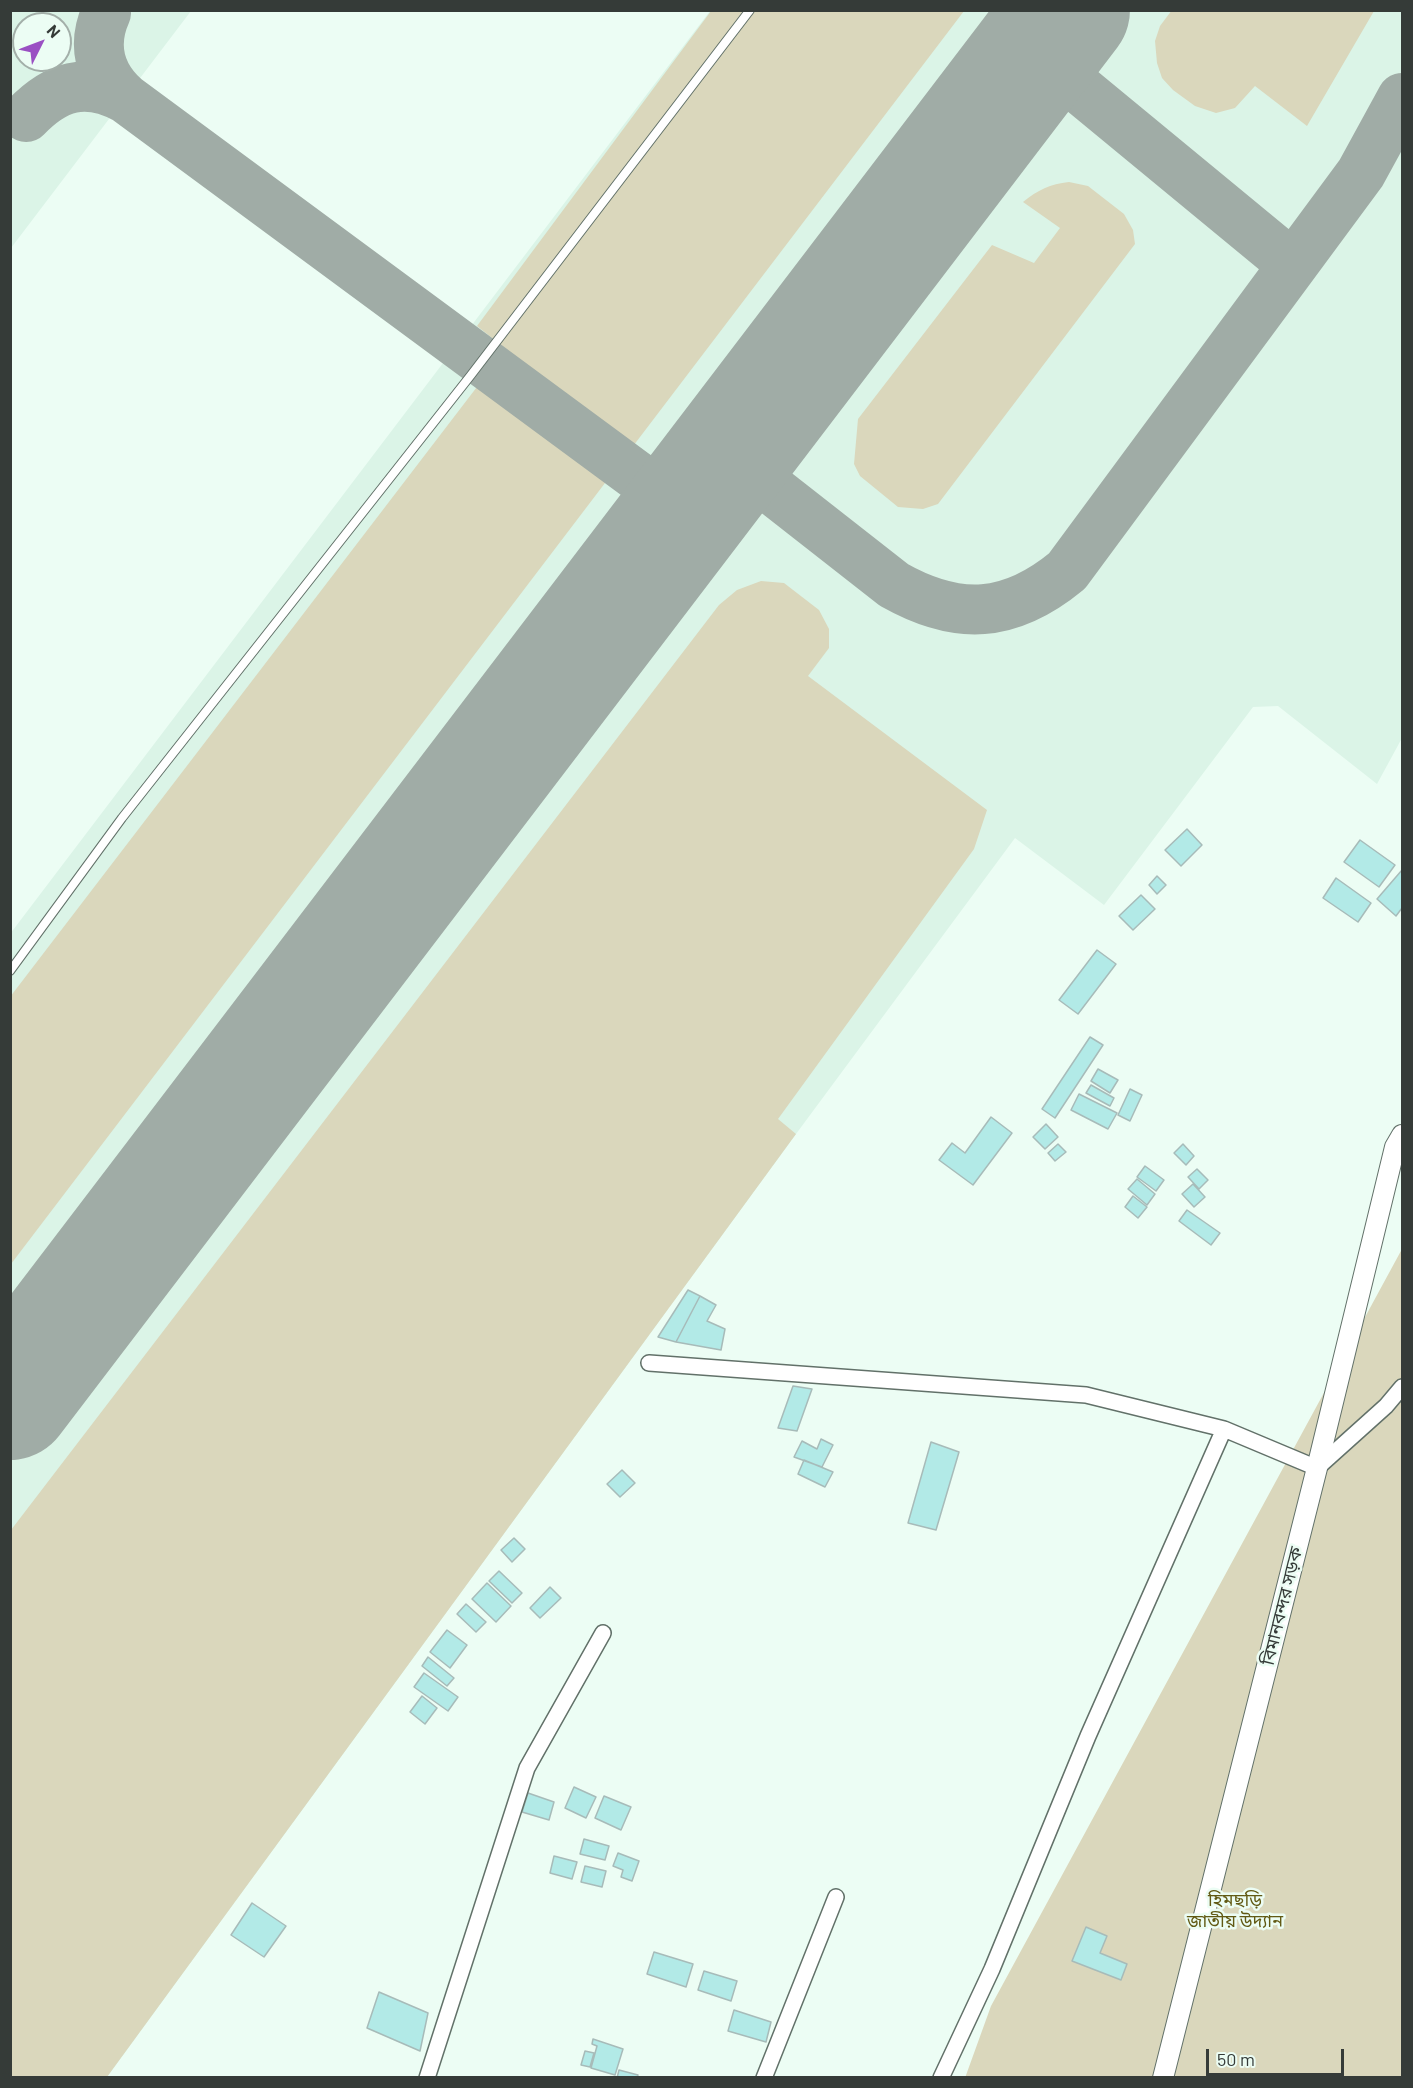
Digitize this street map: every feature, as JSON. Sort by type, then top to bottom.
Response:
[{"type":"street","name":"বিমানবন্দর সড়ক","points":[[1163,2078],[1395,1148],[1402,1135]]},
{"type":"street","points":[[649,1363],[1086,1395],[1224,1429],[1317,1468],[1386,1406],[1402,1387]]},
{"type":"street","points":[[941,2078],[992,1970],[1088,1736],[1224,1429]]},
{"type":"street","points":[[427,2078],[527,1768],[603,1633]]},
{"type":"street","points":[[764,2078],[836,1897]]},
{"type":"lane","points":[[10,970],[122,818],[477,366],[750,10]]},
{"type":"shaded area","points":[[10,11],[191,11],[11,248]]},
{"type":"shaded area","points":[[710,11],[1402,11],[1402,738],[1377,784],[1278,706],[1253,707],[1104,905],[1015,838],[107,2077],[11,2077],[10,934]]},
{"type":"green space","points":[[1172,10],[1374,11],[1307,126],[1255,86],[1235,108],[1216,113],[1195,106],[1173,90],[1162,78],[1157,63],[1155,41],[1160,26]]},
{"type":"green space","points":[[711,11],[964,11],[11,1264],[10,997],[506,349],[477,326]]},
{"type":"green space","points":[[1069,182],[1088,186],[1124,214],[1133,230],[1135,244],[938,504],[923,509],[898,507],[860,476],[854,464],[858,419],[992,245],[1034,263],[1060,228],[1023,202],[1044,188]]},
{"type":"green space","points":[[761,581],[784,583],[819,610],[829,629],[829,648],[808,676],[987,810],[974,849],[778,1119],[796,1134],[107,2077],[11,2077],[11,1530],[719,605],[737,590]]},
{"type":"green space","name":"হিমছড়ি জাতীয় উদ্যান","points":[[1402,1249],[1402,2077],[965,2078],[991,2006]]},
{"type":"building","points":[[1187,829],[1202,845],[1181,866],[1165,850]]},
{"type":"building","points":[[1360,840],[1395,865],[1379,887],[1344,862]]},
{"type":"building","points":[[1402,870],[1402,908],[1396,916],[1377,899]]},
{"type":"building","points":[[1157,876],[1166,885],[1157,894],[1149,885]]},
{"type":"building","points":[[1336,878],[1371,903],[1358,922],[1323,898]]},
{"type":"building","points":[[1141,895],[1155,909],[1133,930],[1119,916]]},
{"type":"building","points":[[1097,950],[1116,964],[1078,1014],[1059,1000]]},
{"type":"building","points":[[1090,1037],[1103,1045],[1055,1118],[1042,1109]]},
{"type":"building","points":[[1098,1069],[1118,1080],[1110,1093],[1091,1081]]},
{"type":"building","points":[[1091,1085],[1114,1098],[1110,1106],[1086,1093]]},
{"type":"building","points":[[1130,1089],[1142,1095],[1130,1121],[1118,1115]]},
{"type":"building","points":[[1079,1094],[1117,1113],[1108,1129],[1071,1110]]},
{"type":"building","points":[[991,1117],[1012,1133],[973,1185],[939,1160],[952,1143],[965,1153]]},
{"type":"building","points":[[1046,1124],[1058,1137],[1045,1149],[1033,1137]]},
{"type":"building","points":[[1058,1144],[1066,1152],[1055,1161],[1048,1153]]},
{"type":"building","points":[[1183,1144],[1194,1156],[1186,1165],[1174,1153]]},
{"type":"building","points":[[1145,1166],[1164,1180],[1156,1191],[1137,1177]]},
{"type":"building","points":[[1197,1169],[1208,1180],[1199,1189],[1188,1177]]},
{"type":"building","points":[[1137,1179],[1155,1194],[1147,1205],[1128,1189]]},
{"type":"building","points":[[1193,1184],[1205,1197],[1194,1207],[1182,1194]]},
{"type":"building","points":[[1133,1196],[1147,1207],[1138,1218],[1125,1207]]},
{"type":"building","points":[[1187,1210],[1220,1233],[1211,1245],[1179,1221]]},
{"type":"building","points":[[688,1290],[700,1296],[676,1342],[658,1337]]},
{"type":"building","points":[[700,1296],[716,1305],[707,1321],[725,1329],[721,1350],[676,1342]]},
{"type":"building","points":[[793,1386],[812,1389],[797,1431],[778,1428]]},
{"type":"building","points":[[821,1439],[833,1445],[822,1467],[794,1457],[802,1441],[817,1449]]},
{"type":"building","points":[[931,1442],[959,1452],[936,1530],[908,1523]]},
{"type":"building","points":[[804,1460],[833,1472],[825,1487],[798,1474]]},
{"type":"building","points":[[622,1470],[635,1483],[620,1497],[607,1484]]},
{"type":"building","points":[[514,1538],[525,1549],[512,1562],[501,1550]]},
{"type":"building","points":[[499,1571],[522,1593],[512,1603],[489,1581]]},
{"type":"building","points":[[487,1583],[511,1606],[496,1622],[472,1599]]},
{"type":"building","points":[[550,1587],[561,1598],[540,1618],[530,1608]]},
{"type":"building","points":[[466,1604],[486,1622],[476,1632],[457,1614]]},
{"type":"building","points":[[447,1630],[467,1645],[450,1668],[430,1652]]},
{"type":"building","points":[[428,1657],[454,1678],[447,1686],[422,1666]]},
{"type":"building","points":[[424,1673],[458,1697],[448,1711],[414,1687]]},
{"type":"building","points":[[422,1696],[437,1708],[425,1724],[410,1712]]},
{"type":"building","points":[[574,1787],[596,1797],[586,1818],[565,1808]]},
{"type":"building","points":[[528,1793],[554,1802],[549,1820],[522,1812]]},
{"type":"building","points":[[604,1796],[631,1807],[621,1830],[595,1818]]},
{"type":"building","points":[[584,1839],[609,1846],[605,1860],[580,1854]]},
{"type":"building","points":[[618,1853],[639,1861],[632,1881],[621,1877],[623,1870],[613,1866]]},
{"type":"building","points":[[554,1856],[577,1862],[572,1879],[550,1873]]},
{"type":"building","points":[[585,1866],[606,1871],[602,1887],[581,1882]]},
{"type":"building","points":[[252,1903],[286,1926],[264,1957],[231,1935]]},
{"type":"building","points":[[1086,1927],[1107,1936],[1100,1953],[1127,1964],[1121,1980],[1072,1961]]},
{"type":"building","points":[[654,1952],[693,1964],[686,1987],[647,1974]]},
{"type":"building","points":[[704,1971],[737,1981],[731,2001],[698,1990]]},
{"type":"building","points":[[379,1992],[428,2013],[420,2051],[367,2028]]},
{"type":"building","points":[[734,2010],[771,2022],[766,2042],[728,2031]]},
{"type":"building","points":[[593,2039],[623,2049],[615,2075],[591,2068],[597,2046],[592,2044]]},
{"type":"building","points":[[585,2051],[594,2053],[590,2067],[581,2065]]},
{"type":"building","points":[[619,2070],[638,2075],[637,2078],[617,2078]]},
{"type":"taxiway","points":[[26,117],[48,98],[72,88],[97,88],[125,98],[109,79],[100,58],[99,36],[106,13]]},
{"type":"taxiway","points":[[1036,53],[1293,265]]},
{"type":"taxiway","points":[[125,98],[686,512]]},
{"type":"taxiway","points":[[774,491],[894,585],[917,597],[940,605],[962,609],[983,609],[1004,606],[1046,587],[1067,571],[1361,173],[1402,98]]},
{"type":"taxiway","points":[[694,502],[714,487],[732,480],[751,481],[774,491],[761,474],[752,448],[752,438],[758,417]]},
{"type":"taxiway","points":[[10,1337],[47,1322],[68,1310],[99,1282]]},
{"type":"runway","points":[[10,1398],[1068,10]]}]
